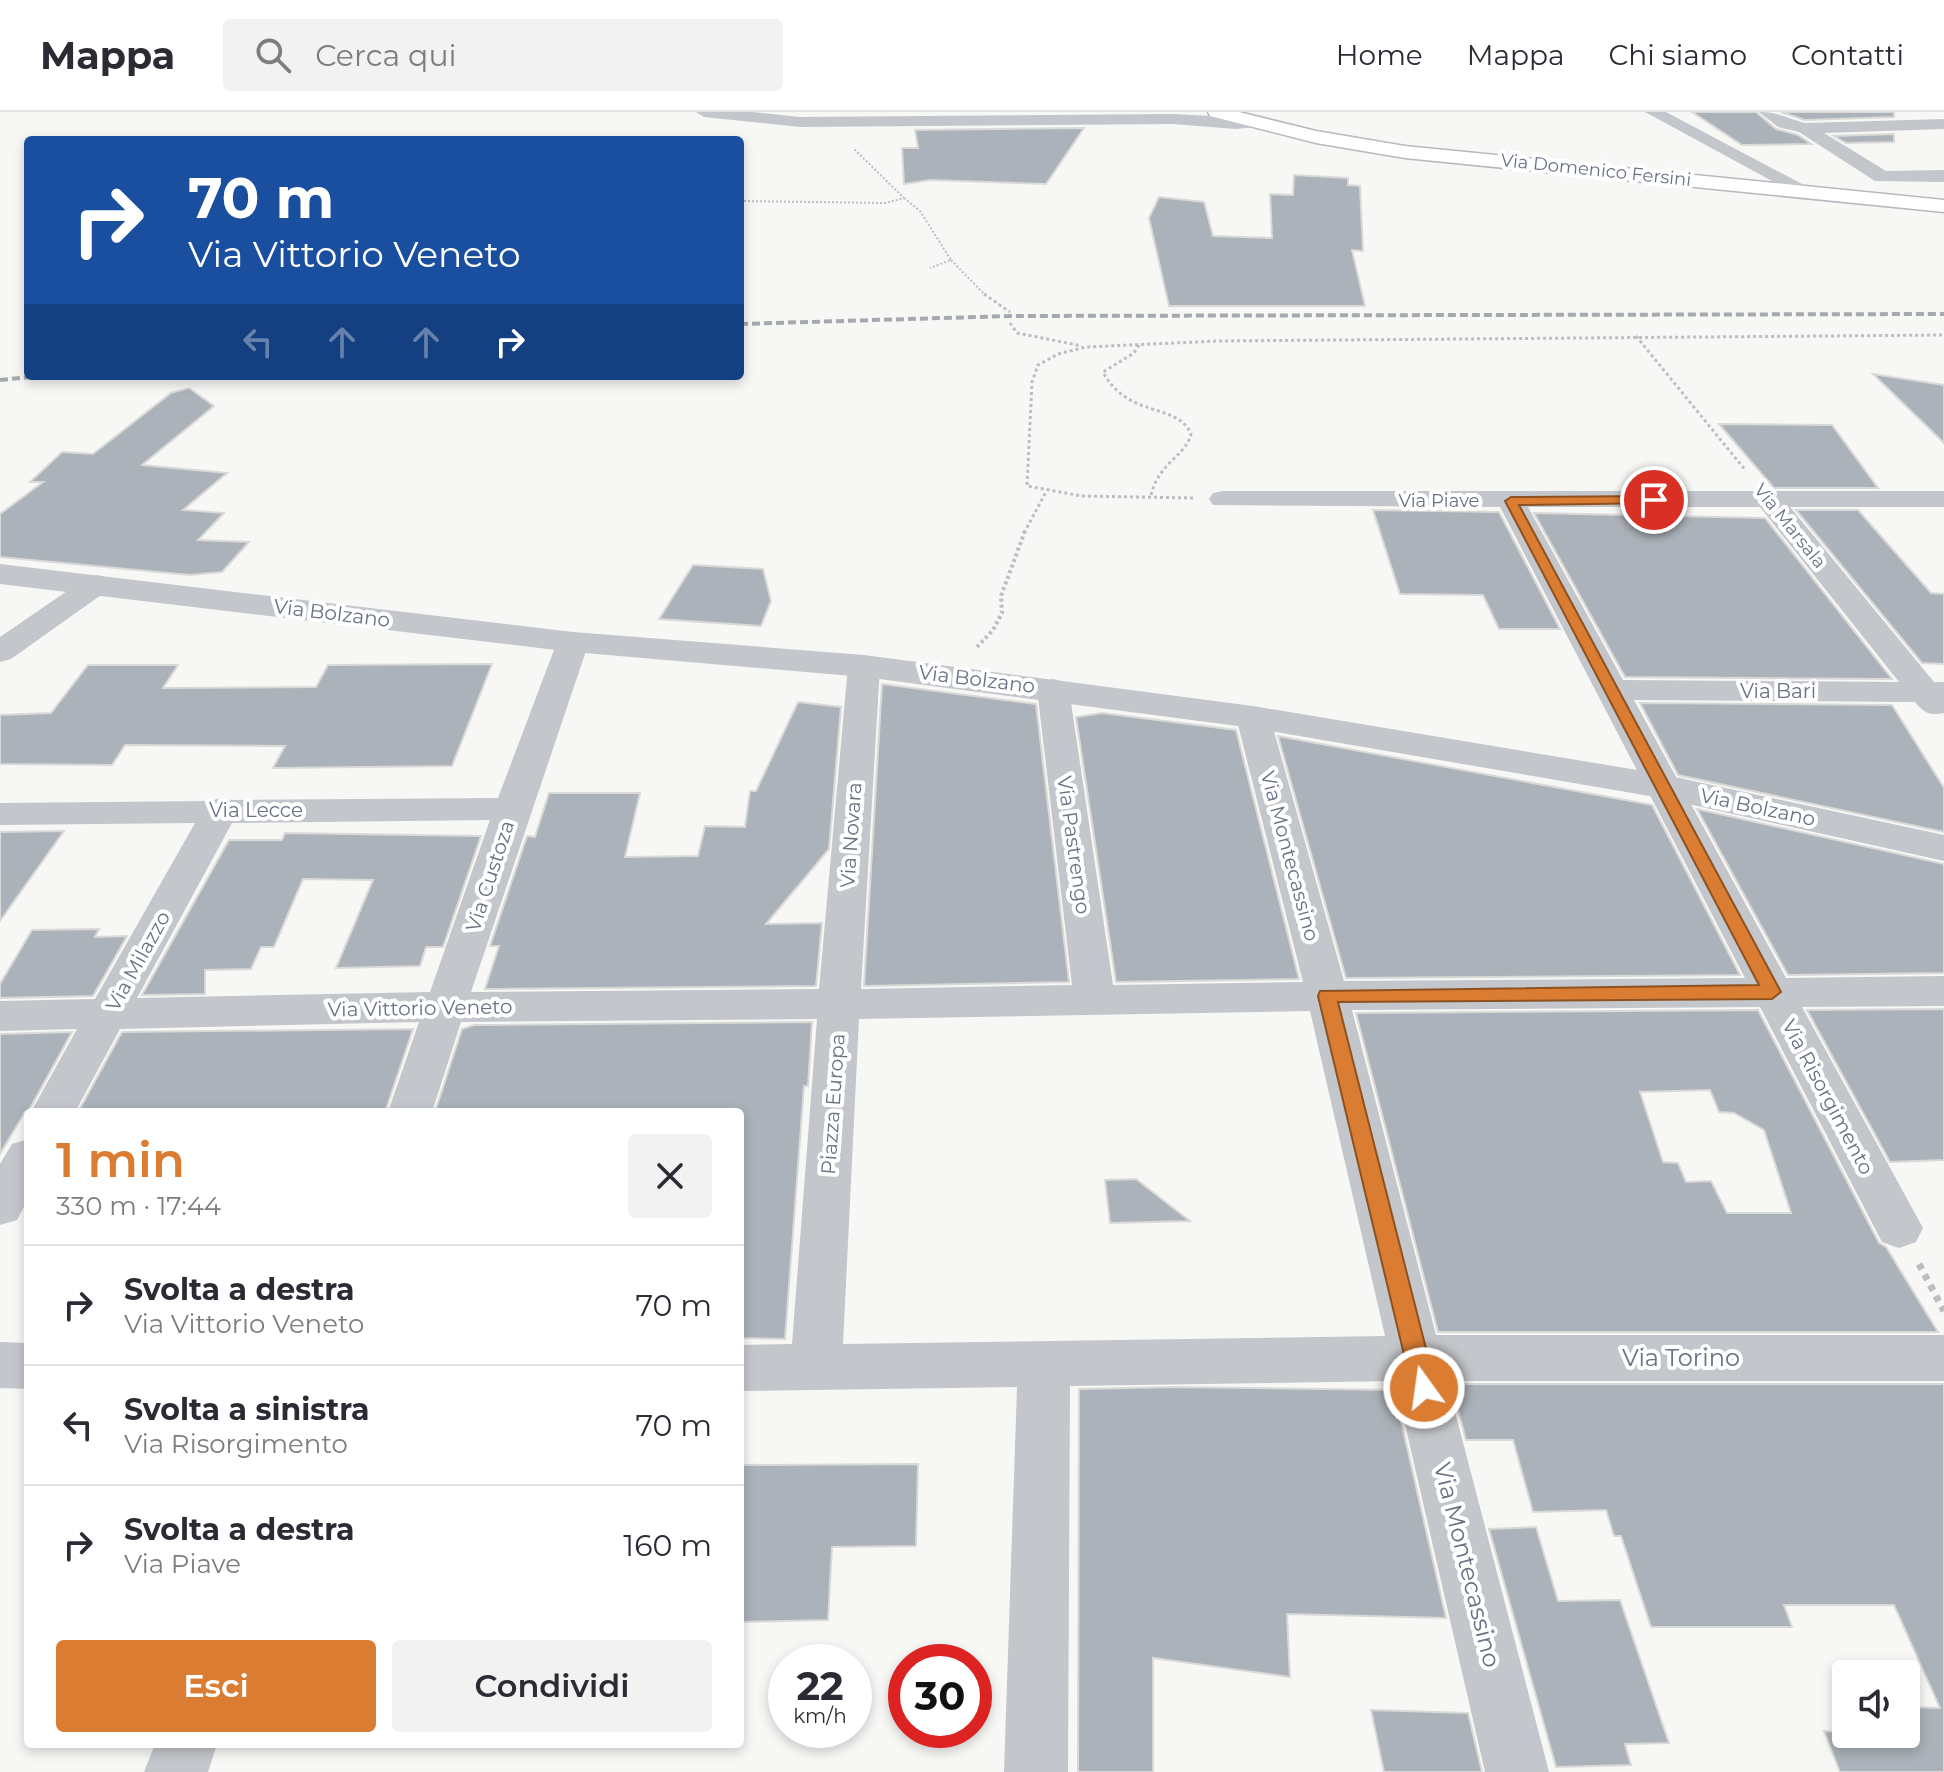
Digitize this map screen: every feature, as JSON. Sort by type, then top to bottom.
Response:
[{"type":"main road","name":"Via Domenico Fersini","points":[[1217,112],[1250,123],[1405,152],[1944,206]]},
{"type":"street","points":[[704,112],[765,120],[828,122],[1173,119],[1250,123]]},
{"type":"street","points":[[1653,112],[1807,192]]},
{"type":"street","points":[[1767,112],[1784,123],[1805,128],[1944,124]]},
{"type":"street","points":[[1805,128],[1882,177],[1944,176]]},
{"type":"street","points":[[1882,177],[1886,199]]},
{"type":"street","name":"Via Piave","points":[[1223,499],[1944,499]]},
{"type":"street","name":"Via Marsala","points":[[1769,500],[1937,700]]},
{"type":"street","name":"Via Risorgimento","points":[[1511,501],[1899,1228]]},
{"type":"street","name":"Via Bolzano","points":[[0,574],[573,642],[864,666],[1253,717],[1661,786],[1944,848]]},
{"type":"street","points":[[0,652],[97,584]]},
{"type":"street","name":"Via Custoza","points":[[411,1108],[512,809],[573,642]]},
{"type":"street","name":"Via Novara","points":[[839,1004],[864,666]]},
{"type":"street","name":"Via Pastrengo","points":[[1053,689],[1095,1002]]},
{"type":"street","name":"Via Bari","points":[[1611,690],[1937,700]]},
{"type":"street","name":"Via Montecassino","points":[[1253,717],[1327,996]]},
{"type":"street","name":"Via Lecce","points":[[0,814],[221,809],[512,809]]},
{"type":"street","name":"Via Milazzo","points":[[55,1108],[221,809]]},
{"type":"street","points":[[744,1368],[1417,1358],[1327,996],[1944,991]]},
{"type":"street","name":"Piazza Europa","points":[[816,1367],[839,1004],[1327,996]]},
{"type":"street","name":"Via Vittorio Veneto","points":[[0,1016],[447,1007],[839,1004]]},
{"type":"street","points":[[0,1206],[24,1164]]},
{"type":"street","name":"Via Montecassino","points":[[1417,1358],[1517,1772]]},
{"type":"street","name":"Via Torino","points":[[1417,1358],[1944,1358]]},
{"type":"street","points":[[1036,1772],[1044,1363]]},
{"type":"street","points":[[0,1365],[24,1366]]},
{"type":"street","points":[[176,1772],[185,1748]]},
{"type":"path","points":[[828,122],[920,211],[951,260],[980,291],[1010,312]]},
{"type":"path","points":[[744,201],[885,203],[904,198]]},
{"type":"path","points":[[930,268],[951,260]]},
{"type":"path","points":[[1010,323],[1017,333],[1086,347]]},
{"type":"path","points":[[1223,499],[1046,492],[1027,486],[1032,382],[1038,365],[1058,354],[1086,347],[1218,341],[1636,335],[1944,335]]},
{"type":"path","name":"Via Marsala","points":[[1636,335],[1769,500]]},
{"type":"path","points":[[1139,345],[1134,353],[1103,372],[1107,382],[1124,400],[1135,406],[1179,420],[1191,436],[1189,443],[1165,465],[1151,495]]},
{"type":"path","points":[[942,675],[993,630],[1002,613],[1001,596],[1027,523],[1046,492]]},
{"type":"path","points":[[1899,1228],[1944,1311]]},
{"type":"building","points":[[1692,112],[1756,112],[1776,129],[1798,135],[1811,144],[1742,145]]},
{"type":"building","points":[[1781,112],[1894,112],[1894,117],[1805,120]]},
{"type":"building","points":[[1084,128],[1046,184],[930,180],[904,184],[902,148],[918,148],[915,130]]},
{"type":"building","points":[[1894,134],[1894,142],[1846,143],[1834,136]]},
{"type":"building","points":[[1294,175],[1348,178],[1348,185],[1360,186],[1363,251],[1352,250],[1365,306],[1169,306],[1149,218],[1159,197],[1204,202],[1213,236],[1272,238],[1270,194],[1293,195]]},
{"type":"building","points":[[1873,374],[1944,385],[1944,443]]},
{"type":"building","points":[[189,388],[214,406],[142,465],[227,473],[183,510],[224,513],[198,540],[249,542],[222,572],[190,575],[0,557],[0,514],[43,482],[30,482],[62,452],[93,454],[171,393]]},
{"type":"building","points":[[1719,424],[1832,425],[1878,488],[1774,488]]},
{"type":"building","points":[[1373,510],[1499,512],[1560,629],[1499,629],[1483,595],[1400,594]]},
{"type":"building","points":[[1796,510],[1858,510],[1931,593],[1944,594],[1944,664],[1922,663]]},
{"type":"building","points":[[1534,513],[1765,518],[1892,679],[1625,677]]},
{"type":"building","points":[[693,565],[763,569],[771,601],[761,626],[659,619]]},
{"type":"building","points":[[492,664],[452,766],[273,768],[285,746],[125,745],[112,765],[0,764],[0,715],[51,713],[88,665],[178,665],[163,688],[316,687],[328,665]]},
{"type":"building","points":[[882,684],[1036,704],[1069,982],[864,986]]},
{"type":"building","points":[[798,702],[841,707],[829,849],[766,924],[822,923],[816,986],[485,989],[499,946],[490,946],[527,836],[535,837],[549,793],[640,793],[625,857],[698,856],[705,826],[745,827],[750,791],[756,791]]},
{"type":"building","points":[[1640,703],[1892,705],[1944,788],[1944,832],[1678,775]]},
{"type":"building","points":[[1102,713],[1236,730],[1299,979],[1116,982],[1076,717]]},
{"type":"building","points":[[1278,736],[1652,805],[1740,975],[1346,978]]},
{"type":"building","points":[[1697,809],[1944,864],[1944,973],[1788,975]]},
{"type":"building","points":[[64,831],[0,921],[0,832]]},
{"type":"building","points":[[285,833],[481,836],[443,947],[426,947],[420,966],[336,968],[373,880],[303,879],[274,947],[261,947],[251,969],[205,970],[205,994],[142,995],[229,840],[282,840]]},
{"type":"building","points":[[99,929],[95,937],[127,936],[93,996],[0,998],[0,984],[32,930]]},
{"type":"building","points":[[1944,1009],[1944,1160],[1890,1162],[1807,1010]]},
{"type":"building","points":[[1758,1010],[1879,1243],[1886,1247],[1938,1332],[1438,1332],[1356,1013]],"holes":[[[1710,1090],[1719,1112],[1734,1113],[1764,1130],[1791,1213],[1727,1213],[1711,1181],[1686,1182],[1678,1163],[1663,1162],[1640,1092]]]},
{"type":"building","points":[[812,1022],[808,1086],[804,1086],[785,1339],[744,1338],[744,1108],[436,1108],[462,1029],[474,1025]]},
{"type":"building","points":[[413,1029],[386,1108],[80,1108],[122,1032]]},
{"type":"building","points":[[72,1032],[30,1108],[24,1108],[24,1114],[0,1154],[0,1034]]},
{"type":"building","points":[[1136,1179],[1190,1221],[1110,1223],[1105,1180]]},
{"type":"building","points":[[1451,1384],[1944,1384],[1944,1772],[1840,1772],[1824,1731],[1832,1731],[1832,1748],[1920,1748],[1920,1707],[1940,1708],[1894,1605],[1784,1605],[1792,1627],[1651,1627],[1621,1536],[1614,1536],[1606,1510],[1533,1512],[1513,1440],[1466,1440]]},
{"type":"building","points":[[1079,1389],[1394,1390],[1446,1618],[1287,1614],[1290,1677],[1153,1658],[1153,1772],[1078,1772]]},
{"type":"building","points":[[918,1464],[916,1546],[832,1547],[828,1620],[744,1622],[744,1465]]},
{"type":"building","points":[[1536,1527],[1558,1601],[1620,1600],[1669,1743],[1625,1744],[1631,1765],[1556,1767],[1489,1529]]},
{"type":"building","points":[[1371,1710],[1468,1713],[1482,1772],[1384,1772]]},
{"type":"railway","points":[[744,324],[1011,316],[1944,314]]},
{"type":"railway","points":[[0,380],[24,378]]},
{"type":"route","points":[[1424,1388],[1327,996],[1772,992],[1511,501],[1654,500]]}]
